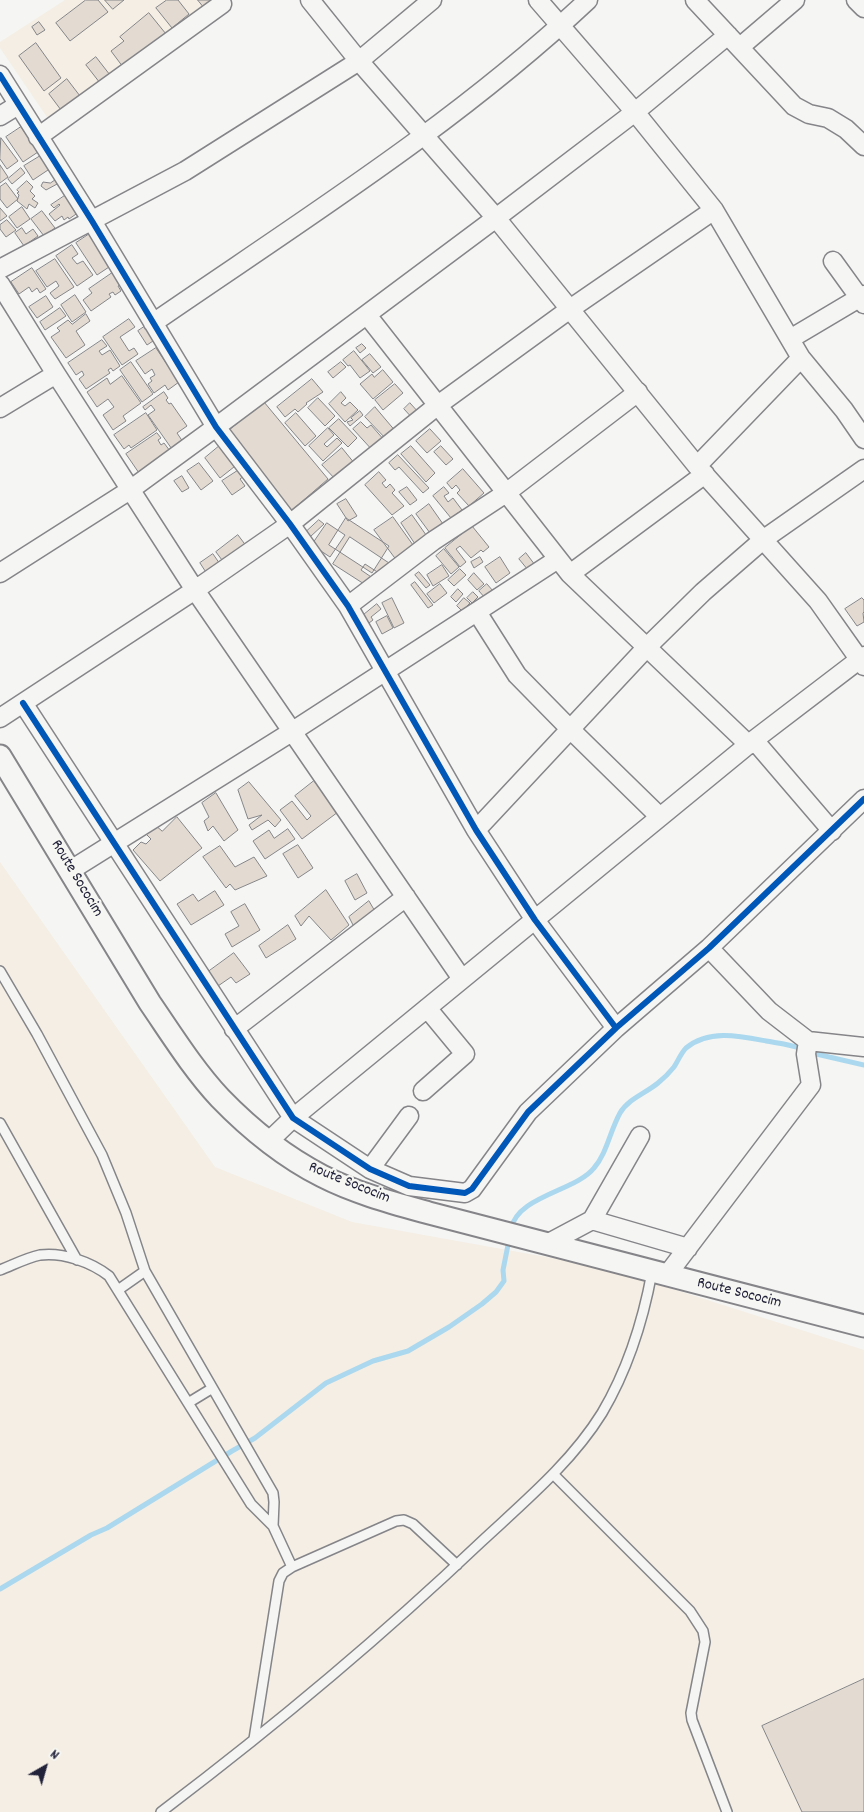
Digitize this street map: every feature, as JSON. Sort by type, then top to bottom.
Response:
[{"type":"street","points":[[269,1141],[293,1118],[751,743],[862,661],[818,601],[701,470],[496,218],[359,61],[310,0]]},
{"type":"street","points":[[0,269],[92,222],[185,171],[359,61],[432,0]]},
{"type":"street","points":[[538,0],[635,112],[714,210],[801,358],[844,410],[864,439]]},
{"type":"street","points":[[153,323],[424,136],[560,26],[588,0]]},
{"type":"street","points":[[695,0],[794,106],[809,114],[828,118],[846,128],[864,146]]},
{"type":"street","points":[[0,573],[130,490],[367,315],[635,112],[795,0]]},
{"type":"street","points":[[856,0],[864,8]]},
{"type":"street","points":[[38,137],[222,4]]},
{"type":"street","points":[[0,75],[92,222],[216,427],[290,524],[348,606],[476,830],[535,920],[616,1028]]},
{"type":"street","points":[[0,116],[18,105]]},
{"type":"street","points":[[0,718],[195,590],[290,524],[438,405],[570,308],[714,210]]},
{"type":"street","points":[[790,339],[863,299],[833,261]]},
{"type":"street","points":[[0,284],[195,590],[462,979]]},
{"type":"street","points":[[367,315],[570,574],[751,743],[832,831]]},
{"type":"street","points":[[570,574],[701,470],[801,358]]},
{"type":"street","points":[[0,408],[56,374]]},
{"type":"street","points":[[348,606],[433,541],[506,493],[638,392]]},
{"type":"street","points":[[476,830],[646,647],[703,592],[764,539],[864,469]]},
{"type":"street","points":[[71,870],[386,672],[558,559]]},
{"type":"street","points":[[476,612],[517,675],[660,817]]},
{"type":"street","points":[[23,703],[293,1118],[370,1170],[410,1186],[465,1193],[469,1192],[528,1112],[616,1028],[709,948],[864,799]]},
{"type":"street","name":"Route Sococim","points":[[0,756],[71,870],[150,1003],[175,1040],[219,1097],[269,1141],[303,1166],[342,1185],[380,1199],[499,1232],[864,1326]]},
{"type":"street","points":[[234,1029],[406,897]]},
{"type":"street","points":[[709,948],[769,1010],[808,1041],[864,1047]]},
{"type":"street","points":[[423,1091],[465,1054],[427,1008]]},
{"type":"street","points":[[660,1274],[688,1248],[811,1085],[806,1054],[808,1041]]},
{"type":"street","points":[[370,1170],[410,1116]]},
{"type":"street","points":[[546,1244],[592,1220],[640,1136]]},
{"type":"street","points":[[592,1220],[688,1248]]},
{"type":"lane","points":[[0,971],[37,1034],[102,1155],[126,1213],[146,1271],[273,1493],[273,1526]]},
{"type":"lane","points":[[0,1123],[77,1260]]},
{"type":"lane","points":[[0,1270],[39,1256],[49,1255],[77,1260],[98,1268],[109,1276],[251,1504],[273,1526],[292,1567]]},
{"type":"lane","points":[[118,1290],[146,1271]]},
{"type":"lane","points":[[161,1812],[254,1739],[356,1654],[457,1565],[553,1474],[596,1421],[620,1379],[660,1274]]},
{"type":"lane","points":[[188,1403],[212,1388]]},
{"type":"lane","points":[[553,1474],[690,1612],[703,1631],[705,1642],[691,1713],[727,1812]]},
{"type":"lane","points":[[254,1739],[279,1581],[283,1573],[292,1567],[396,1521],[404,1520],[413,1524],[457,1565]]},
{"type":"shaded area","points":[[65,0],[217,0],[51,123],[0,48],[0,42]]},
{"type":"shaded area","points":[[0,862],[215,1167],[352,1222],[607,1268],[864,1350],[864,1812],[0,1812]]},
{"type":"building","points":[[86,0],[98,0],[108,12],[70,41],[56,23]]},
{"type":"building","points":[[105,0],[124,0],[113,9]]},
{"type":"building","points":[[167,0],[178,0],[189,14],[172,28],[156,8]]},
{"type":"building","points":[[198,0],[211,0],[203,6]]},
{"type":"building","points":[[149,13],[166,34],[123,67],[111,51],[124,41],[120,37]]},
{"type":"building","points":[[39,22],[45,30],[37,35],[32,27]]},
{"type":"building","points":[[36,43],[61,78],[44,91],[19,56]]},
{"type":"building","points":[[96,57],[110,75],[100,83],[86,65]]},
{"type":"building","points":[[67,79],[80,96],[61,110],[49,94]]},
{"type":"building","points":[[21,127],[38,152],[23,162],[6,137]]},
{"type":"building","points":[[1,138],[18,161],[7,169],[0,159]]},
{"type":"building","points":[[42,155],[51,168],[33,180],[24,166]]},
{"type":"building","points":[[0,165],[8,177],[0,183]]},
{"type":"building","points":[[21,168],[25,173],[12,184],[8,179]]},
{"type":"building","points":[[57,179],[59,183],[46,190],[41,186],[43,182],[50,183]]},
{"type":"building","points":[[27,181],[33,187],[30,191],[35,196],[32,199],[38,203],[35,208],[29,204],[27,209],[17,201],[19,195],[17,193],[19,192],[17,190]]},
{"type":"building","points":[[6,183],[18,199],[7,208],[0,199],[0,187]]},
{"type":"building","points":[[66,195],[79,212],[69,219],[68,217],[64,220],[62,216],[55,221],[49,214],[60,205],[54,208],[51,205]]},
{"type":"building","points":[[22,207],[30,219],[17,228],[9,217]]},
{"type":"building","points":[[0,208],[7,216],[0,221]]},
{"type":"building","points":[[42,211],[55,228],[44,236],[31,219]]},
{"type":"building","points":[[7,220],[16,230],[6,237],[0,229],[0,225]]},
{"type":"building","points":[[22,228],[26,234],[33,229],[38,236],[24,246],[15,233]]},
{"type":"building","points":[[91,233],[112,265],[97,275],[76,243]]},
{"type":"building","points":[[72,245],[78,254],[72,258],[77,264],[83,261],[93,275],[77,286],[56,256]]},
{"type":"building","points":[[55,259],[74,287],[55,299],[50,293],[59,286],[56,281],[47,287],[36,271]]},
{"type":"building","points":[[32,268],[46,289],[40,293],[37,288],[32,292],[29,287],[19,294],[11,282]]},
{"type":"building","points":[[118,269],[126,281],[118,286],[121,291],[115,295],[113,292],[109,294],[111,297],[91,311],[83,300],[92,293],[89,289]]},
{"type":"building","points":[[75,295],[86,312],[72,322],[61,305]]},
{"type":"building","points":[[46,296],[53,307],[37,318],[29,307]]},
{"type":"building","points":[[60,308],[66,316],[45,330],[40,322]]},
{"type":"building","points":[[86,314],[90,321],[76,331],[85,345],[66,358],[51,337],[60,331],[57,328],[68,320],[72,324]]},
{"type":"building","points":[[129,319],[135,327],[120,337],[129,351],[134,348],[138,354],[122,365],[103,337]]},
{"type":"building","points":[[150,323],[159,337],[147,345],[138,331]]},
{"type":"building","points":[[102,340],[107,346],[99,351],[102,355],[110,350],[120,366],[113,371],[111,368],[108,370],[110,373],[86,389],[79,379],[84,375],[82,371],[76,375],[68,363]]},
{"type":"building","points":[[362,344],[366,348],[360,353],[356,348]]},
{"type":"building","points":[[156,348],[179,382],[168,390],[165,385],[154,393],[148,384],[152,381],[150,378],[155,375],[152,369],[145,374],[136,361]]},
{"type":"building","points":[[354,351],[370,371],[360,378],[350,365],[348,366],[343,360]]},
{"type":"building","points":[[370,354],[381,367],[373,373],[362,360]]},
{"type":"building","points":[[131,362],[153,394],[142,402],[120,370]]},
{"type":"building","points":[[341,362],[346,367],[333,378],[328,372]]},
{"type":"building","points":[[383,370],[393,382],[373,399],[360,384],[372,374],[374,377]]},
{"type":"building","points":[[122,376],[141,403],[123,416],[126,421],[113,430],[103,415],[114,407],[108,399],[97,407],[87,392],[107,378],[110,384]]},
{"type":"building","points":[[312,379],[323,392],[306,403],[298,412],[295,409],[285,417],[277,407]]},
{"type":"building","points":[[395,384],[403,393],[383,410],[375,400]]},
{"type":"building","points":[[164,392],[168,398],[166,400],[169,404],[171,403],[187,426],[177,433],[185,445],[174,452],[148,415],[155,410],[151,405],[145,410],[143,407]]},
{"type":"building","points":[[341,392],[346,398],[341,403],[345,406],[350,402],[358,410],[345,422],[329,404]]},
{"type":"building","points":[[318,398],[335,416],[325,426],[308,408]]},
{"type":"building","points":[[264,402],[328,479],[291,511],[226,433]]},
{"type":"building","points":[[410,403],[420,414],[414,420],[404,409]]},
{"type":"building","points":[[375,407],[397,433],[388,441],[365,417]]},
{"type":"building","points":[[360,411],[363,415],[350,426],[347,422],[353,420],[351,418]]},
{"type":"building","points":[[146,413],[157,430],[131,448],[129,445],[124,449],[114,435]]},
{"type":"building","points":[[296,413],[316,436],[305,446],[285,423]]},
{"type":"building","points":[[339,419],[357,438],[348,447],[329,428]]},
{"type":"building","points":[[361,422],[367,428],[371,425],[385,441],[374,452],[353,429]]},
{"type":"building","points":[[328,428],[334,435],[324,444],[327,447],[337,438],[342,443],[323,461],[309,446]]},
{"type":"building","points":[[430,429],[441,441],[427,453],[416,441]]},
{"type":"building","points":[[157,433],[161,438],[158,440],[161,445],[164,443],[170,451],[139,473],[126,454]]},
{"type":"building","points":[[223,443],[239,463],[220,478],[205,458]]},
{"type":"building","points":[[411,446],[435,473],[426,482],[401,454]]},
{"type":"building","points":[[441,446],[453,459],[446,465],[434,452]]},
{"type":"building","points":[[342,448],[355,464],[336,480],[322,465]]},
{"type":"building","points":[[398,455],[429,488],[423,493],[399,467],[395,470],[389,463]]},
{"type":"building","points":[[199,463],[213,481],[201,490],[187,471]]},
{"type":"building","points":[[242,468],[247,474],[240,479],[245,486],[232,495],[222,481]]},
{"type":"building","points":[[463,469],[484,493],[469,506],[457,493],[460,490],[456,485],[452,489],[447,483]]},
{"type":"building","points":[[379,472],[386,480],[382,483],[386,488],[390,484],[395,490],[392,493],[404,506],[392,515],[365,485]]},
{"type":"building","points":[[182,476],[189,488],[182,492],[174,481]]},
{"type":"building","points":[[407,487],[417,500],[410,505],[399,492]]},
{"type":"building","points":[[444,487],[449,493],[444,496],[448,502],[453,498],[462,510],[451,518],[433,496]]},
{"type":"building","points":[[346,499],[357,516],[348,521],[337,504]]},
{"type":"building","points":[[429,504],[443,524],[430,533],[416,514]]},
{"type":"building","points":[[412,515],[431,542],[419,550],[401,523]]},
{"type":"building","points":[[393,517],[418,552],[400,565],[374,530]]},
{"type":"building","points":[[346,518],[389,546],[372,573],[329,545]]},
{"type":"building","points":[[319,520],[324,524],[310,537],[306,532]]},
{"type":"building","points":[[327,523],[345,535],[330,557],[312,545]]},
{"type":"building","points":[[472,526],[489,547],[483,552],[481,550],[471,558],[460,546],[456,549],[466,562],[460,567],[445,548]]},
{"type":"building","points":[[238,535],[247,547],[225,564],[216,552]]},
{"type":"building","points":[[350,537],[392,565],[385,577],[365,564],[361,570],[380,583],[375,591],[333,564]]},
{"type":"building","points":[[444,549],[459,567],[451,574],[436,556]]},
{"type":"building","points":[[526,553],[535,565],[528,570],[519,559]]},
{"type":"building","points":[[213,554],[222,567],[209,577],[200,563]]},
{"type":"building","points":[[480,557],[483,562],[474,568],[471,562]]},
{"type":"building","points":[[500,557],[510,573],[496,583],[485,567]]},
{"type":"building","points":[[442,565],[449,576],[433,586],[427,575]]},
{"type":"building","points":[[460,569],[466,575],[454,586],[448,580]]},
{"type":"building","points":[[419,572],[430,585],[426,588],[415,575]]},
{"type":"building","points":[[474,573],[484,584],[477,590],[468,580]]},
{"type":"building","points":[[415,582],[433,605],[428,608],[411,585]]},
{"type":"building","points":[[440,584],[447,593],[434,603],[427,594]]},
{"type":"building","points":[[487,584],[493,591],[485,598],[479,591]]},
{"type":"building","points":[[458,589],[463,594],[456,602],[451,597]]},
{"type":"building","points":[[473,592],[478,597],[472,603],[467,598]]},
{"type":"building","points":[[392,598],[404,623],[394,628],[382,603]]},
{"type":"building","points":[[464,598],[470,603],[462,611],[457,606]]},
{"type":"building","points":[[862,598],[864,600],[864,622],[857,626],[845,609]]},
{"type":"building","points":[[377,604],[381,609],[371,617],[373,620],[361,629],[355,622]]},
{"type":"building","points":[[387,616],[393,628],[382,634],[376,622]]},
{"type":"building","points":[[314,781],[338,812],[302,839],[280,810],[292,801],[307,820],[311,816],[295,796]]},
{"type":"building","points":[[249,782],[281,820],[275,827],[268,820],[252,830],[249,825],[262,815],[248,819],[238,790]]},
{"type":"building","points":[[216,793],[238,830],[224,841],[213,826],[208,831],[204,821],[209,817],[202,803]]},
{"type":"building","points":[[177,817],[202,848],[160,881],[133,850],[141,842],[146,844],[151,839],[144,832],[155,825],[162,831]]},
{"type":"building","points":[[288,829],[295,839],[265,859],[253,841],[269,830],[274,838]]},
{"type":"building","points":[[298,845],[313,868],[298,878],[283,854]]},
{"type":"building","points":[[220,846],[235,867],[254,857],[267,876],[235,890],[230,884],[226,888],[203,857]]},
{"type":"building","points":[[357,874],[367,893],[355,900],[345,881]]},
{"type":"building","points":[[326,890],[349,925],[331,940],[309,916],[301,926],[295,916]]},
{"type":"building","points":[[215,891],[224,905],[191,925],[177,904],[193,894],[198,901]]},
{"type":"building","points":[[369,901],[376,913],[355,929],[349,917]]},
{"type":"building","points":[[245,904],[260,930],[232,947],[225,934],[239,926],[231,912]]},
{"type":"building","points":[[288,925],[296,939],[266,958],[259,946]]},
{"type":"building","points":[[234,953],[250,974],[236,983],[231,977],[218,986],[208,972]]},
{"type":"building","points":[[864,1679],[864,1812],[802,1812],[762,1726]]},
{"type":"waterway","points":[[511,1229],[516,1218],[524,1209],[535,1201],[586,1176],[594,1168],[602,1156],[623,1108],[662,1080],[674,1067],[684,1050],[695,1042],[715,1036],[735,1036],[799,1048]]},
{"type":"waterway","points":[[812,1053],[864,1065]]},
{"type":"waterway","points":[[0,1589],[91,1535],[107,1528],[255,1438],[326,1383],[373,1361],[408,1351],[449,1327],[482,1304],[496,1292],[504,1281],[503,1270],[509,1240]]},
{"type":"cycle path","points":[[0,75],[92,221],[216,427],[290,524],[348,606],[476,830],[535,920],[616,1028]]},
{"type":"cycle path","points":[[23,703],[293,1118],[370,1169],[409,1186],[465,1193],[472,1189],[528,1112],[616,1028],[709,948],[864,799]]}]
